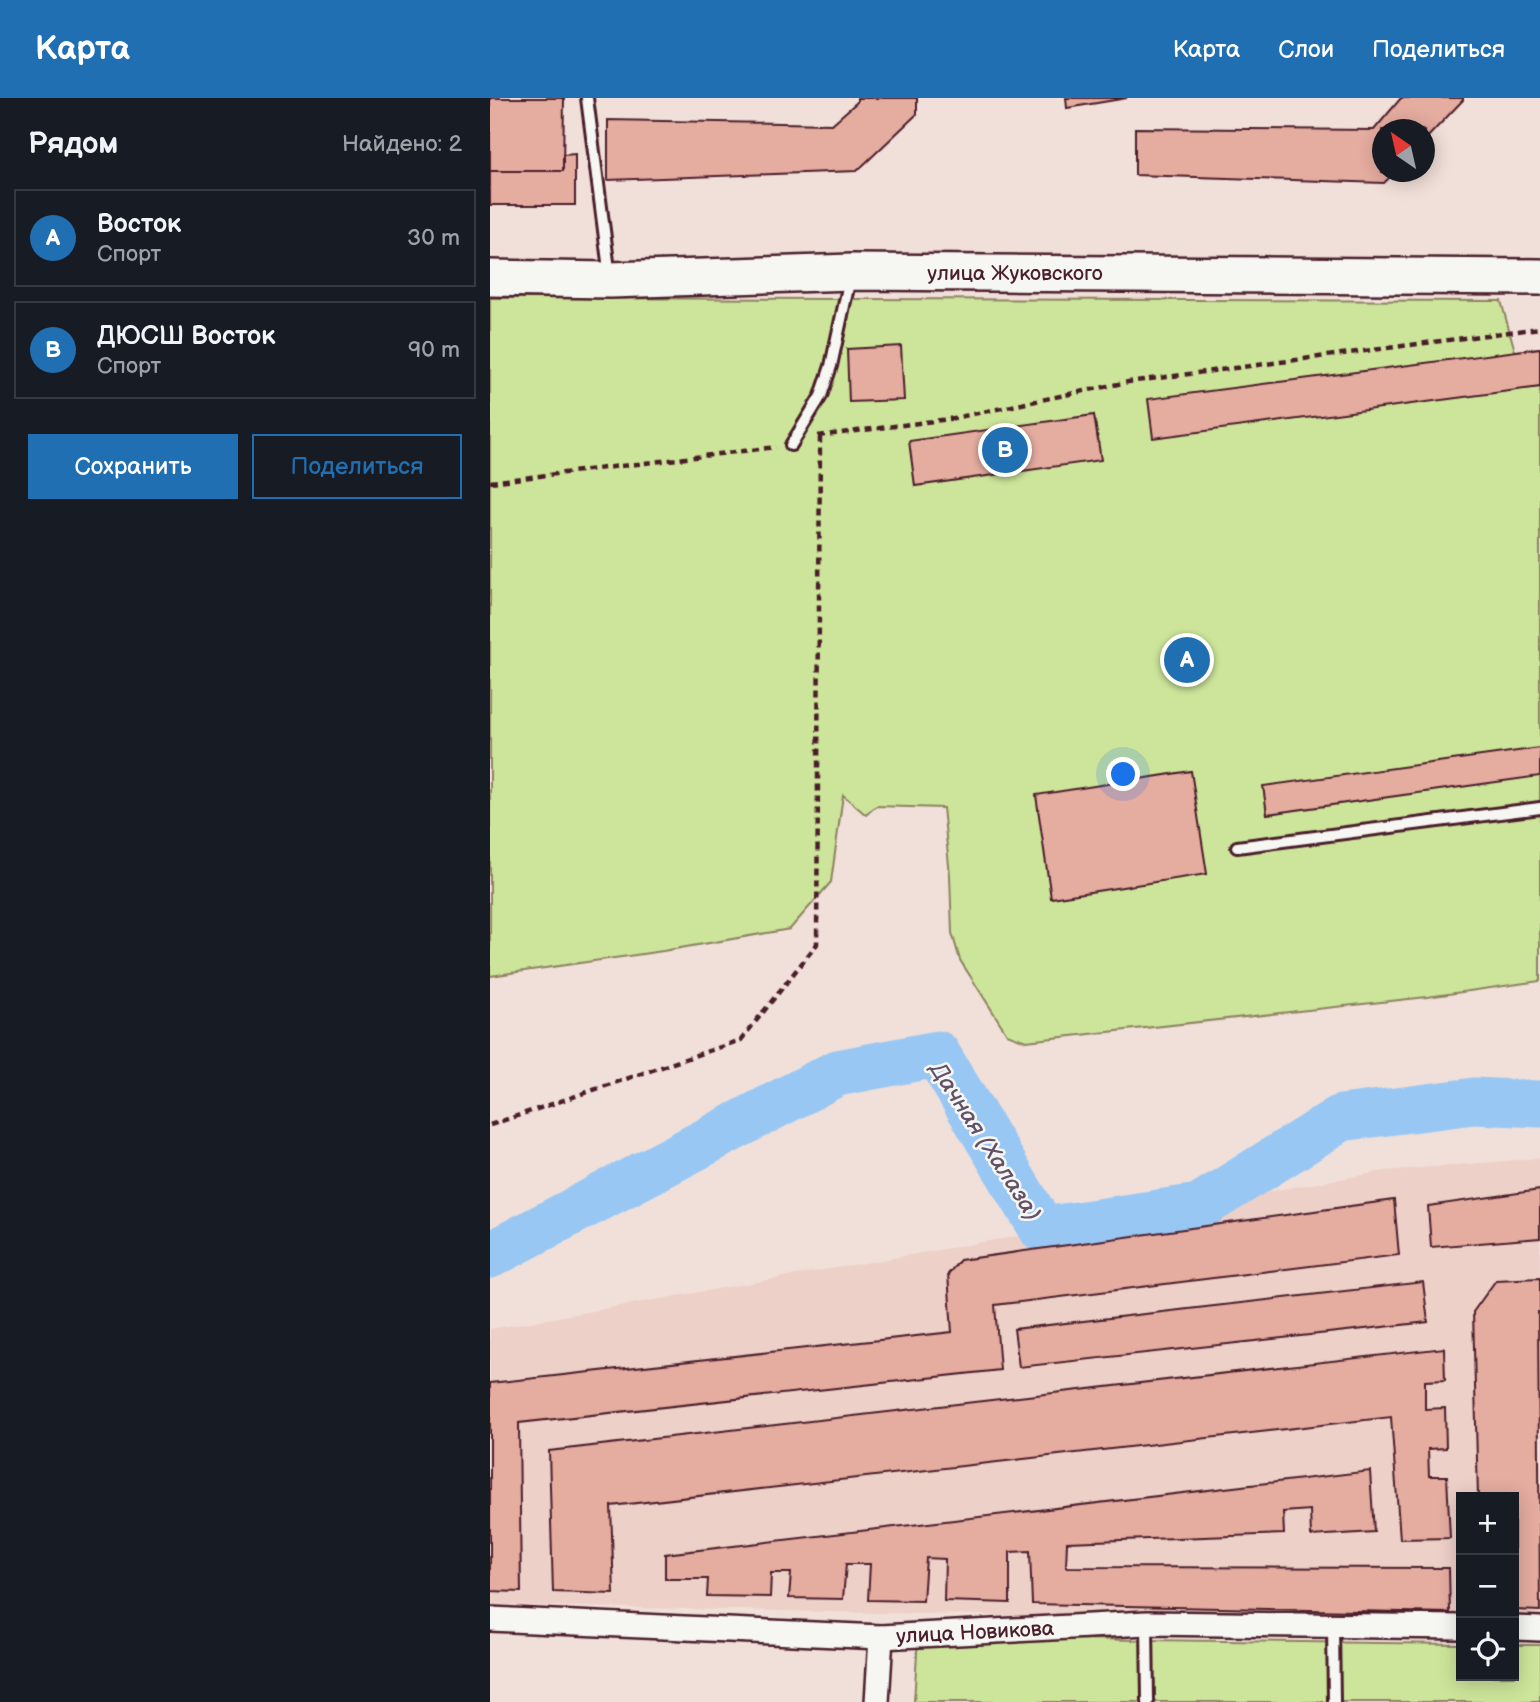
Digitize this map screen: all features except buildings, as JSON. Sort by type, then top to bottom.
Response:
[{"type":"main road","name":"улица Жуковского","points":[[490,278],[610,280],[852,272],[1540,277]]},
{"type":"street","name":"улица Новикова","points":[[490,1619],[881,1637],[1147,1623],[1456,1627]]},
{"type":"street","points":[[1519,1628],[1540,1629]]},
{"type":"street","points":[[877,1702],[881,1637]]},
{"type":"lane","points":[[587,98],[610,280]]},
{"type":"lane","points":[[791,445],[821,397],[831,366],[852,272]]},
{"type":"lane","points":[[1237,847],[1540,808]]},
{"type":"lane","points":[[1147,1623],[1148,1702]]},
{"type":"lane","points":[[1333,1625],[1334,1702]]},
{"type":"path","points":[[490,482],[791,445],[820,436],[949,419],[1128,382],[1540,328]]},
{"type":"path","points":[[490,1125],[741,1040],[817,944],[820,436]]},
{"type":"shaded area","points":[[1540,1158],[1540,1626],[1519,1626],[1519,1492],[1456,1492],[1456,1625],[490,1605],[490,1329],[1385,1171]]},
{"type":"green space","points":[[490,298],[1501,301],[1515,351],[1540,348],[1540,981],[1427,997],[1026,1041],[1007,1034],[960,960],[952,933],[950,875],[943,808],[876,806],[866,815],[843,795],[831,882],[790,929],[490,976]]},
{"type":"green space","points":[[918,1637],[1456,1644],[1456,1681],[1519,1681],[1519,1645],[1540,1645],[1540,1702],[914,1702]]},
{"type":"waterway","name":"Дачная (Халаза)","points":[[490,1255],[837,1073],[937,1054],[1043,1230],[1199,1207],[1341,1118],[1474,1101],[1540,1104]]},
{"type":"place","name":"ДЮСШ Восток","points":[[1005,450]]},
{"type":"place","name":"Восток","points":[[1187,660]]}]
